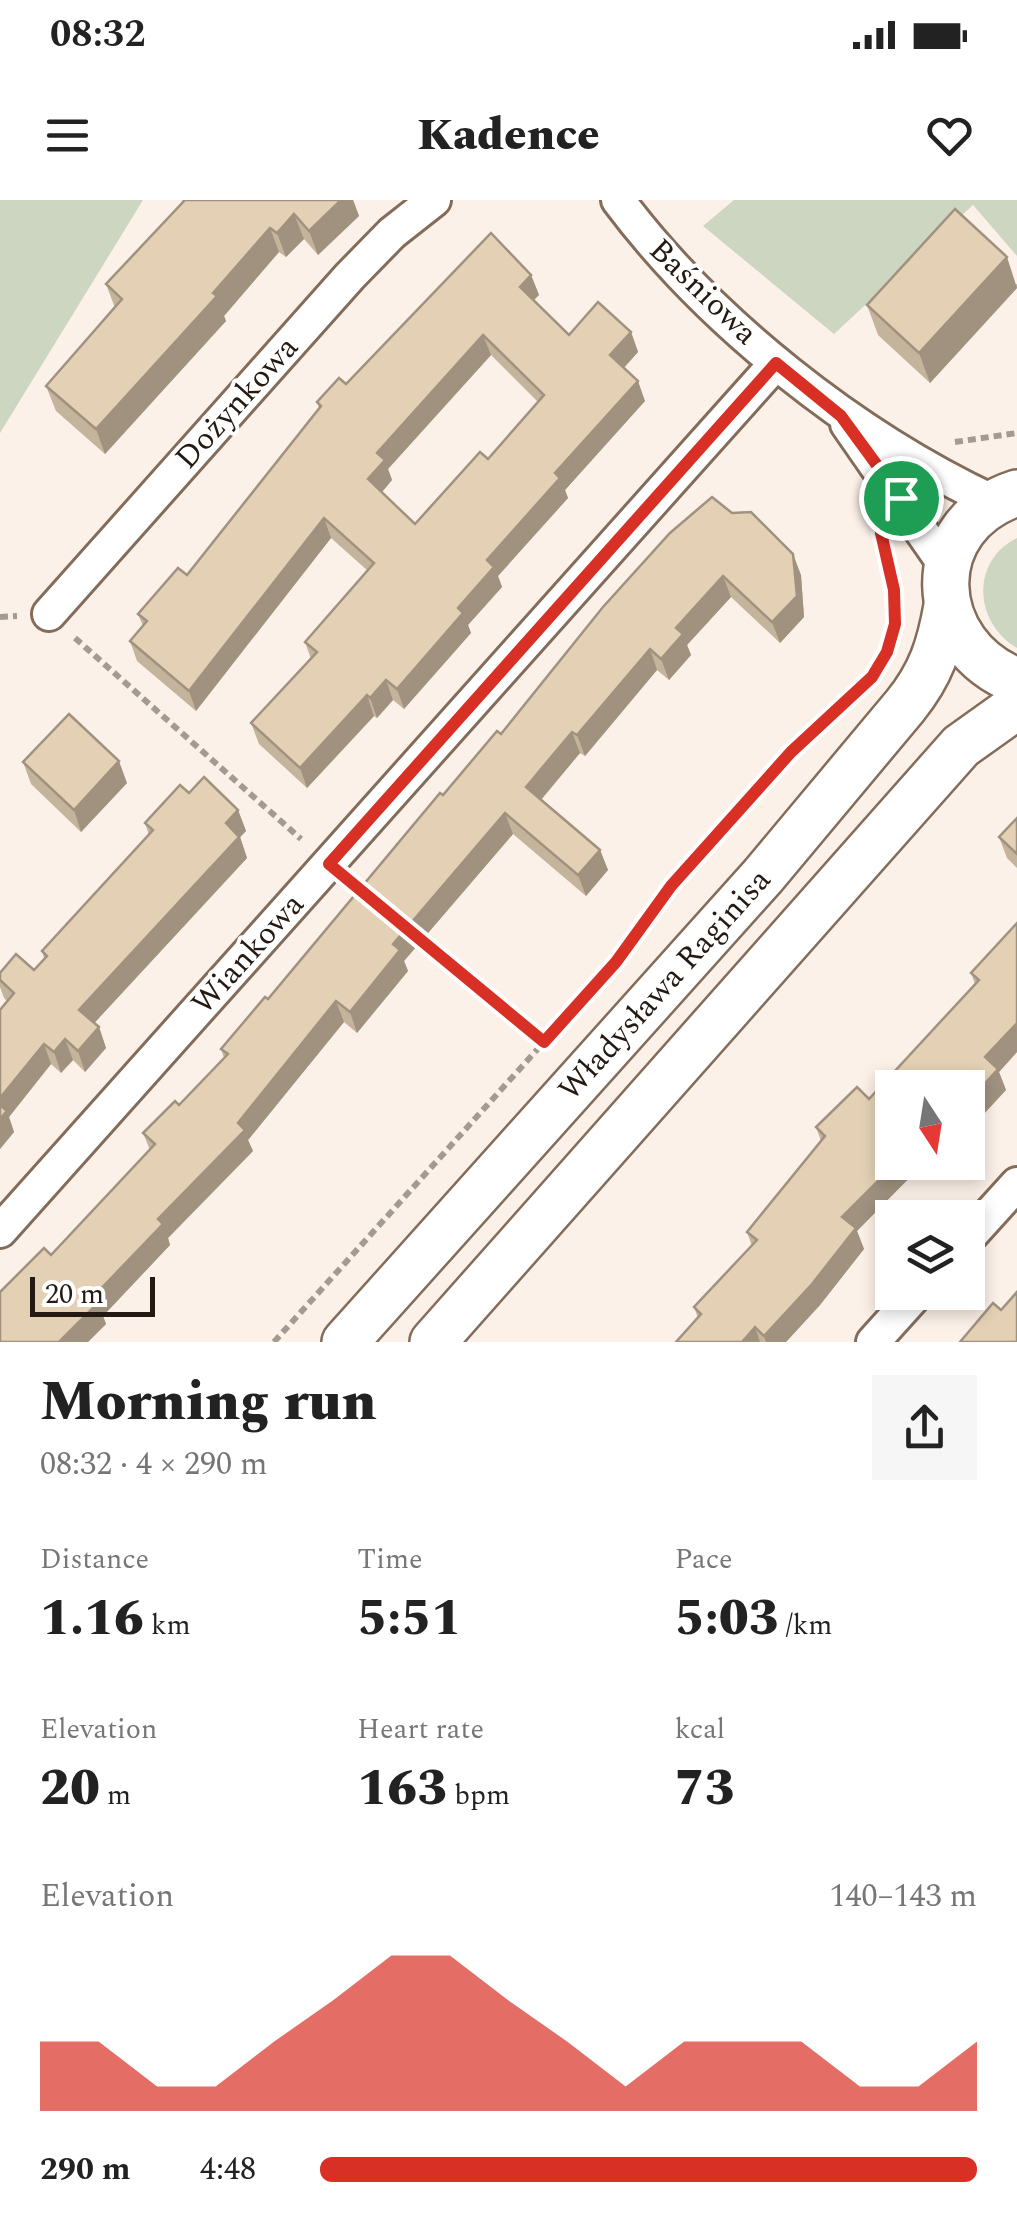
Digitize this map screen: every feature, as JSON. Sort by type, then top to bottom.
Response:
[{"type":"main road","name":"Władysława Raginisa","points":[[345,1342],[762,876],[906,706],[927,679],[940,647],[956,542],[972,519],[1006,497]]},
{"type":"main road","points":[[947,587],[954,626],[979,662],[1017,682]]},
{"type":"main road","name":"Władysława Raginisa","points":[[433,1342],[961,746],[1017,706]]},
{"type":"street","name":"Dożynkowa","points":[[49,614],[350,276],[392,233],[434,200]]},
{"type":"street","name":"Baśniowa","points":[[618,200],[647,239],[776,363],[841,416],[930,466],[1006,497]]},
{"type":"street","name":"Wiankowa","points":[[0,1231],[776,363]]},
{"type":"street","name":"Baśniowa","points":[[841,416],[901,498],[947,587]]},
{"type":"street","points":[[985,1219],[1017,1184]]},
{"type":"street","points":[[874,1342],[902,1310]]},
{"type":"path","points":[[930,466],[946,447],[962,438],[1017,433]]},
{"type":"path","points":[[891,638],[894,590],[881,533],[883,517],[901,498]]},
{"type":"path","points":[[49,614],[329,864]]},
{"type":"path","points":[[274,1342],[616,962],[683,872],[791,752],[859,690]]},
{"type":"path","points":[[415,936],[544,1042]]},
{"type":"green space","points":[[0,200],[143,200],[0,433]]},
{"type":"green space","points":[[734,200],[1017,200],[1017,256],[973,205],[834,334],[703,226]]},
{"type":"green space","points":[[1017,538],[1017,648],[992,624],[983,592],[991,561]]},
{"type":"building","points":[[185,200],[341,200],[309,231],[294,214],[277,233],[270,228],[213,293],[217,296],[96,429],[46,386],[122,299],[106,284]]},
{"type":"building","points":[[955,209],[1007,257],[919,353],[867,305]]},
{"type":"building","points":[[491,233],[531,275],[520,287],[569,335],[598,302],[631,332],[610,355],[638,381],[555,473],[560,478],[487,560],[494,567],[458,608],[463,613],[397,689],[386,680],[370,698],[367,695],[300,768],[251,723],[317,652],[305,642],[374,563],[324,518],[189,691],[130,641],[147,621],[138,614],[178,568],[187,575],[321,406],[317,402],[339,378],[346,384]],"holes":[[[483,335],[544,395],[488,459],[480,452],[415,524],[368,479],[385,460],[377,453]]]},
{"type":"building","points":[[712,497],[732,513],[751,512],[793,554],[797,596],[772,622],[723,576],[676,628],[683,634],[661,659],[650,649],[577,735],[572,732],[526,787],[600,850],[578,875],[505,813],[393,944],[400,950],[350,1012],[336,1001],[238,1123],[245,1130],[158,1219],[163,1224],[93,1297],[98,1303],[59,1342],[0,1342],[0,1292],[44,1248],[51,1255],[155,1144],[143,1133],[175,1101],[179,1105],[228,1054],[221,1049],[265,997],[268,999],[440,793],[443,795],[497,731],[501,734],[603,607],[670,533]]},
{"type":"building","points":[[69,714],[119,761],[74,810],[23,762]]},
{"type":"building","points":[[204,777],[238,810],[226,823],[239,837],[79,1010],[99,1027],[78,1051],[65,1039],[54,1052],[44,1044],[0,1098],[0,1010],[14,993],[0,980],[0,973],[16,954],[34,970],[47,956],[42,951],[153,830],[145,823],[180,785],[189,793]]},
{"type":"building","points":[[1017,818],[1017,854],[999,837]]},
{"type":"building","points":[[1017,923],[1017,1023],[985,1057],[998,1069],[985,1083],[985,1070],[896,1070],[979,980],[971,973]]},
{"type":"building","points":[[857,1087],[869,1099],[875,1093],[875,1180],[879,1180],[842,1217],[856,1228],[812,1284],[764,1336],[755,1327],[742,1342],[676,1342],[701,1314],[694,1307],[757,1240],[747,1232],[825,1136],[816,1127]]},
{"type":"building","points":[[1017,1292],[1017,1342],[960,1342],[993,1303],[1001,1310]]},
{"type":"route","points":[[776,363],[841,416],[901,498],[883,517],[881,533],[894,590],[895,624],[887,652],[872,677],[791,752],[671,886],[616,962],[544,1042],[329,864],[776,363]]}]
